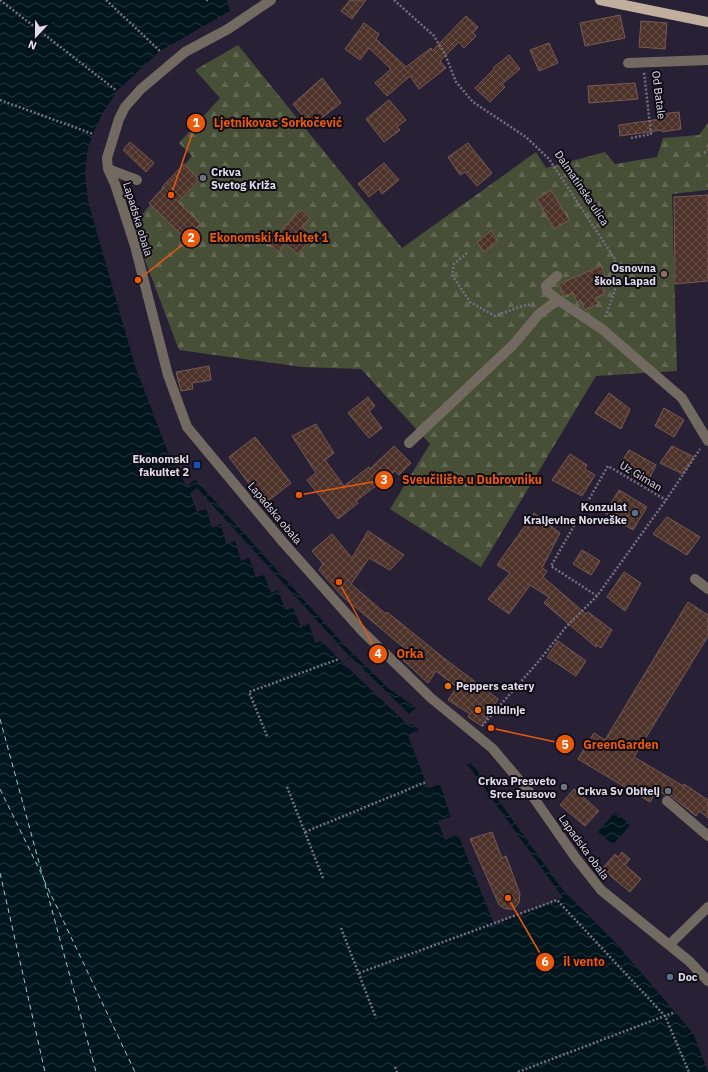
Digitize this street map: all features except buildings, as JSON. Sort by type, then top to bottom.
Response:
[{"type":"main road","points":[[600,0],[708,22]]},
{"type":"street","name":"Lapadska obala","points":[[272,0],[228,29],[185,52],[141,89],[125,107],[118,119],[107,158],[108,169],[115,184],[135,246],[168,375],[187,427],[282,541],[362,631],[431,698],[492,748],[522,782],[601,890],[669,945],[708,981]]},
{"type":"street","name":"Od Batale","points":[[628,63],[671,63],[708,60]]},
{"type":"street","points":[[108,169],[137,180]]},
{"type":"street","points":[[556,276],[546,286],[547,291],[602,329],[682,398],[707,441]]},
{"type":"street","points":[[408,443],[513,345],[539,314],[558,300]]},
{"type":"street","points":[[695,579],[708,589]]},
{"type":"street","points":[[667,801],[708,836]]},
{"type":"street","points":[[669,945],[708,907]]},
{"type":"path","points":[[0,0],[117,91]]},
{"type":"path","points":[[106,0],[160,51]]},
{"type":"path","name":"Dalmatinska ulica","points":[[394,0],[434,36],[445,54],[456,82],[473,102],[526,137],[549,159],[615,259],[616,287],[602,329]]},
{"type":"path","name":"Od Batale","points":[[631,138],[652,134],[642,62]]},
{"type":"path","points":[[0,100],[94,134]]},
{"type":"path","points":[[704,153],[708,150]]},
{"type":"path","points":[[467,253],[454,264],[452,275],[470,302],[495,316],[522,306],[536,303]]},
{"type":"path","name":"Uz Giman","points":[[476,734],[566,627],[597,596],[707,441]]},
{"type":"path","name":"Uz Giman","points":[[597,596],[552,566],[608,466],[666,500]]},
{"type":"path","points":[[267,736],[249,692],[339,659]]},
{"type":"path","points":[[305,832],[426,782]]},
{"type":"path","points":[[287,787],[323,878]]},
{"type":"path","points":[[359,973],[558,900],[665,1016],[689,1072]]},
{"type":"path","points":[[341,928],[376,1018]]},
{"type":"path","points":[[518,1072],[675,1012]]},
{"type":"path","points":[[395,1067],[397,1072]]},
{"type":"green space","points":[[238,45],[402,248],[536,152],[546,168],[605,152],[615,164],[657,157],[663,138],[699,135],[708,123],[708,190],[672,194],[677,371],[596,376],[481,567],[390,509],[430,444],[361,369],[302,367],[179,350],[132,226],[192,156],[179,143],[220,98],[195,70]]},
{"type":"water","points":[[0,0],[227,0],[230,11],[160,51],[117,91],[102,114],[93,134],[88,148],[85,172],[88,201],[135,366],[171,460],[187,487],[195,479],[347,648],[388,688],[416,708],[409,714],[351,657],[343,663],[409,726],[411,724],[419,730],[408,735],[428,788],[440,784],[451,817],[439,821],[445,839],[458,834],[494,924],[563,898],[467,764],[471,762],[563,890],[614,941],[693,1033],[708,1072],[0,1072]]},
{"type":"water","points":[[615,812],[630,825],[613,845],[598,832]]},
{"type":"pier","points":[[197,488],[350,657],[343,663],[321,641],[315,643],[309,624],[301,627],[293,608],[285,610],[278,590],[271,593],[264,575],[256,577],[249,558],[241,561],[235,541],[226,544],[221,524],[212,528],[206,509],[197,512],[190,493]]},
{"type":"pier","points":[[420,731],[411,736],[430,785],[441,783],[453,817],[452,819],[441,822],[447,837],[458,832],[460,833],[496,921],[556,899],[557,900],[495,924],[458,834],[445,840],[438,821],[451,817],[440,784],[428,788],[408,735]]},
{"type":"ferry route","points":[[0,719],[96,1072]]},
{"type":"ferry route","points":[[0,789],[42,875]]},
{"type":"ferry route","points":[[0,873],[45,1072]]},
{"type":"ferry route","points":[[44,880],[135,1072]]},
{"type":"place","name":"Crkva Svetog Križa","points":[[203,178]]},
{"type":"place","name":"Ljetnikovac Sorkočević","points":[[171,195]]},
{"type":"place","name":"Osnovna škola Lapad","points":[[664,274]]},
{"type":"place","name":"Ekonomski fakultet 1","points":[[138,280]]},
{"type":"place","name":"Ekonomski fakultet 2","points":[[197,465]]},
{"type":"place","name":"Sveučilište u Dubrovniku","points":[[299,495]]},
{"type":"place","name":"Konzulat Kraljevine Norveške","points":[[635,513]]},
{"type":"place","name":"Orka","points":[[339,582]]},
{"type":"place","name":"Peppers eatery","points":[[448,686]]},
{"type":"place","name":"Blidinje","points":[[478,710]]},
{"type":"place","name":"GreenGarden","points":[[491,728]]},
{"type":"place","name":"Crkva Presveto Srce Isusovo","points":[[564,787]]},
{"type":"place","name":"Crkva Sv Obitelj","points":[[668,791]]},
{"type":"place","name":"il vento","points":[[508,898]]},
{"type":"place","name":"Doc","points":[[670,977]]}]
